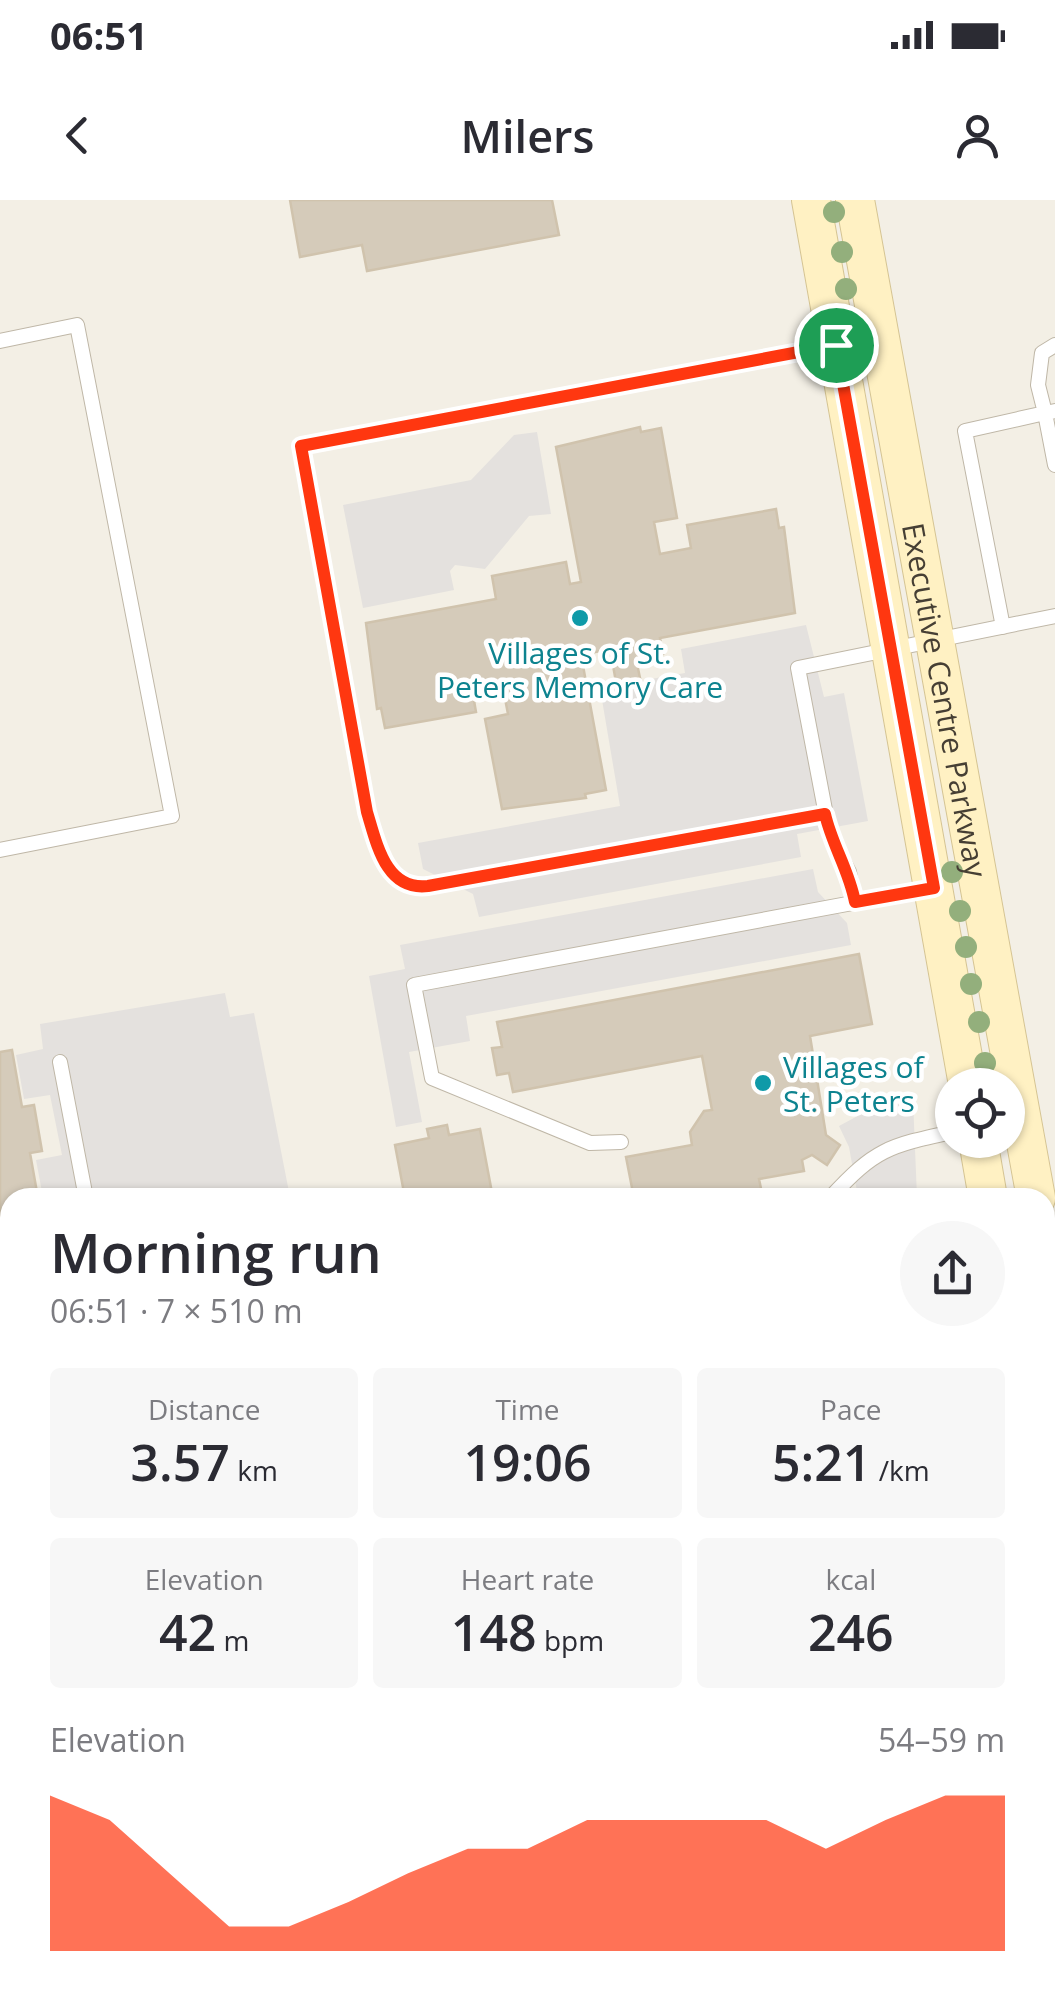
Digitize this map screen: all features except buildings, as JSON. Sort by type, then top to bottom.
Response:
[{"type":"street","name":"Executive Centre Parkway","points":[[811,200],[965,1068]]},
{"type":"street","name":"Executive Centre Parkway","points":[[855,200],[1005,1068]]},
{"type":"street","points":[[981,1158],[986,1188]]},
{"type":"street","name":"Executive Centre Parkway","points":[[1025,1158],[1033,1188]]},
{"type":"lane","points":[[0,341],[76,325],[172,816],[0,850]]},
{"type":"lane","points":[[825,814],[428,886],[413,888],[398,882],[377,843],[367,812],[301,446],[836,345]]},
{"type":"lane","points":[[1055,345],[1042,352],[1038,366],[1050,412],[1055,465]]},
{"type":"lane","points":[[1004,627],[966,431],[1050,412]]},
{"type":"lane","points":[[855,902],[849,872],[834,847],[825,814],[798,668],[1055,616]]},
{"type":"lane","points":[[621,1142],[590,1142],[432,1078],[414,984],[934,888]]},
{"type":"lane","points":[[60,1062],[84,1188]]},
{"type":"lane","points":[[839,1188],[862,1162],[892,1145],[935,1136]]},
{"type":"shaded area","points":[[537,432],[551,514],[529,516],[485,569],[455,565],[450,571],[454,590],[363,608],[343,505],[471,480],[514,435]]},
{"type":"shaded area","points":[[806,625],[824,697],[844,693],[868,821],[797,834],[801,857],[479,917],[473,894],[423,869],[418,843],[620,806],[600,688],[685,673],[681,649]]},
{"type":"shaded area","points":[[813,869],[818,892],[847,923],[851,945],[466,1016],[470,1041],[409,1052],[422,1122],[396,1127],[369,976],[405,969],[400,945]]},
{"type":"shaded area","points":[[225,993],[230,1017],[254,1013],[288,1188],[41,1188],[36,1160],[62,1155],[50,1095],[24,1099],[16,1055],[43,1049],[40,1024]]},
{"type":"shaded area","points":[[913,1100],[917,1188],[856,1188],[849,1147],[839,1126],[865,1112]]},
{"type":"place","name":"Villages of St. Peters Memory Care","points":[[580,618]]},
{"type":"place","name":"Villages of St. Peters","points":[[763,1083]]},
{"type":"route","points":[[836,345],[934,888],[855,902],[849,872],[834,847],[825,814],[428,886],[413,888],[398,882],[377,843],[367,812],[301,446],[836,345]]}]
